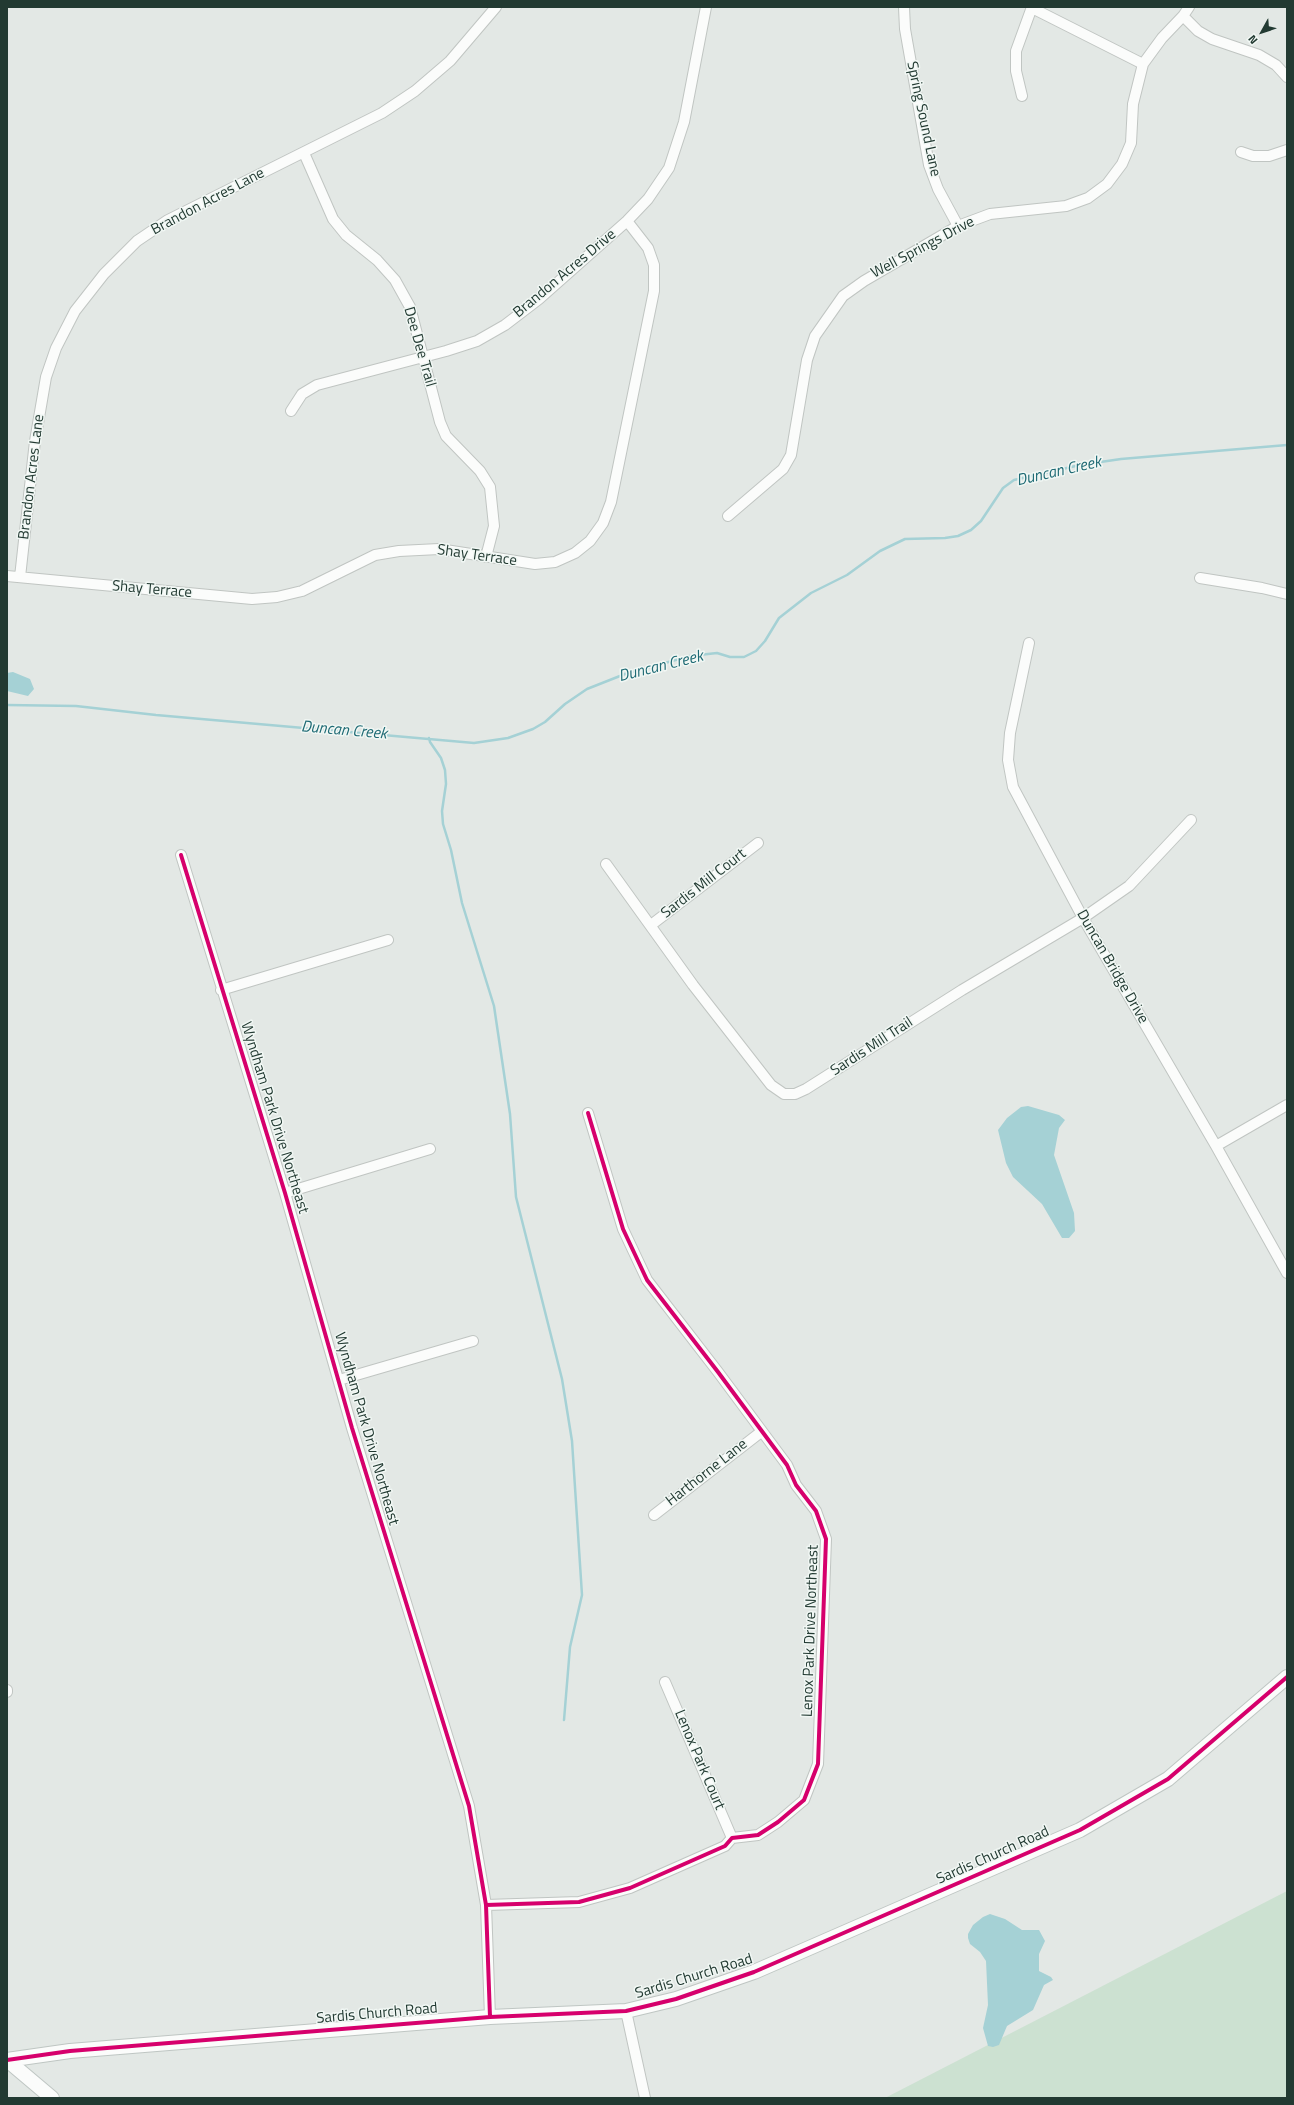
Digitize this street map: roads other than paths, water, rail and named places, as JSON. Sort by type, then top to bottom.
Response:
[{"type":"street","name":"Brandon Acres Lane","points":[[20,577],[35,441],[46,377],[56,348],[75,311],[104,274],[137,241],[168,220],[382,113],[415,91],[450,61],[496,7]]},
{"type":"street","name":"Brandon Acres Drive","points":[[291,412],[302,394],[317,385],[424,358],[477,341],[504,325],[539,299],[627,221],[648,200],[669,168],[684,122],[706,7]]},
{"type":"street","name":"Spring Sound Lane","points":[[904,7],[905,29],[929,165],[938,189],[958,226]]},
{"type":"street","name":"Well Springs Drive","points":[[728,516],[783,469],[791,455],[807,360],[815,336],[839,301],[864,281],[958,226],[990,214],[1066,206],[1088,198],[1107,184],[1122,164],[1131,143],[1133,104],[1143,64],[1162,38],[1183,16],[1189,7]]},
{"type":"street","points":[[1022,96],[1016,71],[1016,51],[1032,8],[1143,64]]},
{"type":"street","points":[[1183,16],[1198,31],[1212,39],[1259,55],[1276,65],[1287,77]]},
{"type":"street","points":[[1241,152],[1253,156],[1269,156],[1287,150]]},
{"type":"street","name":"Dee Dee Trail","points":[[304,153],[333,219],[346,235],[377,260],[395,280],[410,307],[440,422],[446,436],[480,471],[490,487],[494,526],[486,557]]},
{"type":"street","name":"Shay Terrace","points":[[7,576],[252,599],[278,597],[302,591],[375,555],[399,551],[439,549],[535,564],[555,562],[575,553],[590,541],[603,523],[611,502],[654,291],[654,265],[648,248],[627,221]]},
{"type":"street","points":[[1200,578],[1262,588],[1287,594]]},
{"type":"street","name":"Duncan Bridge Drive","points":[[1029,643],[1010,733],[1008,760],[1013,787],[1083,918],[1216,1146],[1287,1273]]},
{"type":"street","name":"Sardis Mill Trail","points":[[606,864],[693,985],[771,1085],[784,1094],[795,1094],[806,1089],[962,990],[1083,918],[1129,886],[1191,820]]},
{"type":"street","name":"Sardis Mill Court","points":[[651,925],[758,843]]},
{"type":"street","name":"Wyndham Park Drive Northeast","points":[[181,855],[285,1193],[352,1428],[469,1806],[486,1905],[490,2017]]},
{"type":"street","points":[[222,990],[388,940]]},
{"type":"street","points":[[1216,1146],[1287,1105]]},
{"type":"street","name":"Lenox Park Drive Northeast","points":[[588,1113],[624,1229],[647,1280],[787,1465],[796,1485],[816,1511],[826,1539],[818,1764],[804,1800],[778,1822],[758,1835],[732,1838]]},
{"type":"street","points":[[285,1193],[430,1149]]},
{"type":"street","points":[[339,1380],[473,1341]]},
{"type":"street","name":"Harthorne Lane","points":[[654,1515],[761,1432]]},
{"type":"street","name":"Sardis Church Road","points":[[7,2060],[70,2051],[490,2017],[626,2011],[676,1999],[754,1972],[1080,1830],[1168,1779],[1287,1677]]},
{"type":"street","name":"Lenox Park Court","points":[[665,1682],[732,1838]]},
{"type":"street","points":[[486,1905],[579,1902],[630,1888],[725,1846],[732,1838]]},
{"type":"street","points":[[626,2011],[646,2098]]},
{"type":"street","points":[[7,2060],[52,2098]]},
{"type":"water","points":[[13,672],[30,679],[34,689],[28,696],[7,691],[7,673]]},
{"type":"water","points":[[1028,1106],[1059,1115],[1065,1120],[1059,1128],[1054,1155],[1074,1213],[1075,1231],[1069,1238],[1062,1238],[1042,1204],[1013,1177],[1006,1163],[998,1130],[1007,1118],[1021,1107]]},
{"type":"water","points":[[990,1914],[1005,1919],[1022,1930],[1039,1930],[1045,1941],[1039,1954],[1039,1971],[1051,1977],[1053,1980],[1044,1985],[1033,2010],[1007,2026],[999,2045],[993,2047],[988,2046],[983,2028],[988,2005],[986,1961],[980,1952],[970,1944],[968,1938],[968,1934],[973,1925],[983,1917]]},
{"type":"waterway","name":"Duncan Creek","points":[[7,705],[76,706],[156,715],[474,743],[508,738],[533,729],[545,722],[565,704],[587,689],[625,674],[690,656],[717,653],[730,657],[744,657],[756,651],[765,641],[779,618],[811,593],[847,575],[880,551],[905,539],[945,538],[958,536],[971,530],[981,521],[1003,488],[1014,480],[1080,465],[1121,459],[1287,445]]},
{"type":"waterway","points":[[429,738],[430,742],[441,758],[445,770],[446,784],[442,811],[443,824],[451,850],[462,903],[494,1006],[510,1114],[516,1197],[562,1379],[572,1441],[582,1595],[570,1647],[564,1720]]}]
